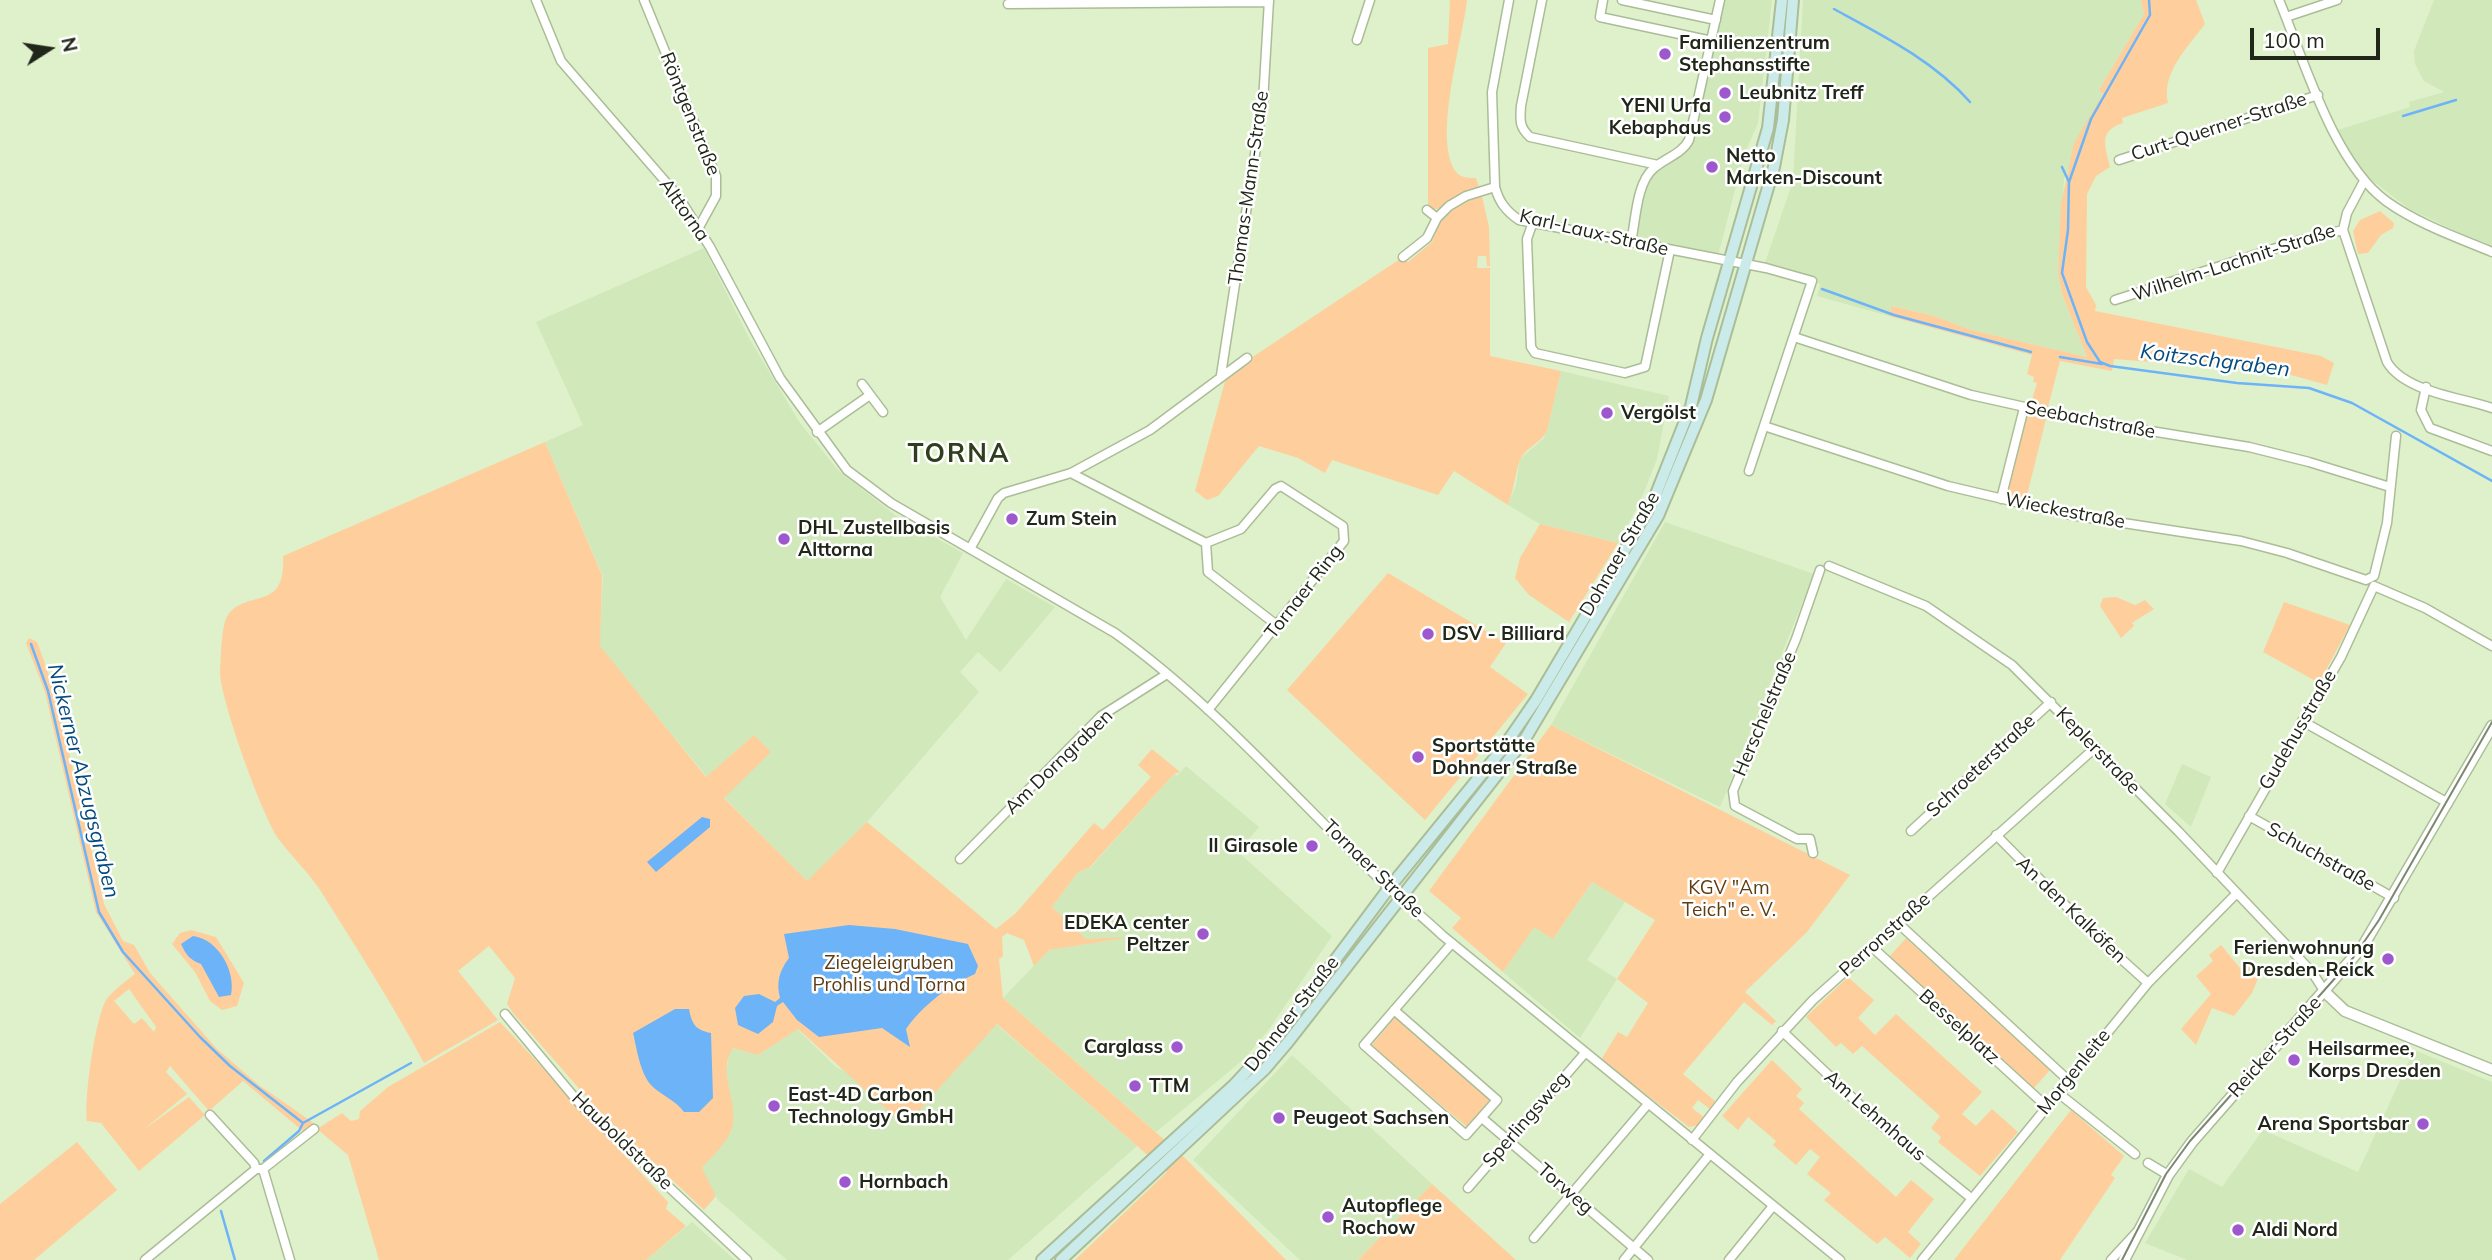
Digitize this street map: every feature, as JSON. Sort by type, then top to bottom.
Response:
[{"type":"main road","name":"Dohnaer Straße","points":[[1042,1260],[1255,1064],[1389,888],[1503,748],[1536,700],[1651,504],[1691,405],[1728,263],[1768,128],[1782,0]]},
{"type":"main road","name":"Dohnaer Straße","points":[[1061,1260],[1265,1069],[1402,899],[1525,739],[1658,516],[1706,400],[1779,145],[1793,0]]},
{"type":"street","name":"Alttorna","points":[[536,0],[561,61],[678,196],[699,227],[780,378],[817,432],[847,470],[891,503]]},
{"type":"street","name":"Röntgenstraße","points":[[644,0],[716,176],[716,196],[699,227]]},
{"type":"street","points":[[1008,4],[1160,0],[1269,1]]},
{"type":"street","points":[[1357,40],[1370,0]]},
{"type":"street","points":[[1403,257],[1427,238],[1437,218],[1466,195],[1495,187],[1492,92],[1509,0]]},
{"type":"street","points":[[1542,0],[1520,124],[1530,136],[1658,165]]},
{"type":"street","points":[[1603,0],[1600,18],[1712,41]]},
{"type":"street","points":[[1622,0],[1716,20]]},
{"type":"street","points":[[1631,242],[1644,180],[1658,165],[1685,148],[1689,140],[1720,0]]},
{"type":"street","points":[[2278,0],[2347,158],[2364,181],[2406,214],[2492,252]]},
{"type":"street","points":[[2286,17],[2337,0]]},
{"type":"street","name":"Thomas-Mann-Straße","points":[[1221,375],[1263,102],[1269,1]]},
{"type":"street","name":"Curt-Querner-Straße","points":[[2119,160],[2318,95]]},
{"type":"street","name":"Wilhelm-Lachnit-Straße","points":[[2115,300],[2301,240],[2343,230],[2347,213],[2364,181]]},
{"type":"street","name":"Karl-Laux-Straße","points":[[1495,187],[1499,200],[1508,212],[1519,220],[1812,281],[1794,337]]},
{"type":"street","points":[[1427,210],[1437,218]]},
{"type":"street","points":[[1533,222],[1527,239],[1531,346],[1535,353],[1625,373],[1645,367],[1670,250]]},
{"type":"street","points":[[2343,230],[2387,362],[2394,373],[2426,387],[2492,408]]},
{"type":"street","points":[[1749,471],[1794,337]]},
{"type":"street","name":"Seebachstraße","points":[[1794,337],[1938,385],[2024,408],[2249,447],[2390,487]]},
{"type":"street","points":[[970,549],[998,498],[1004,493],[1071,473],[1150,430],[1196,399],[1221,375],[1247,358]]},
{"type":"street","points":[[862,384],[884,412]]},
{"type":"street","points":[[2426,387],[2421,410],[2430,428],[2492,451]]},
{"type":"street","points":[[817,432],[870,395]]},
{"type":"street","points":[[2001,499],[2024,408]]},
{"type":"street","name":"Wieckestraße","points":[[1764,426],[1897,471],[2001,499],[2085,517],[2226,538],[2287,553],[2372,582],[2492,646]]},
{"type":"street","name":"Gudehusstraße","points":[[2217,873],[2341,657],[2372,582],[2381,554],[2396,436]]},
{"type":"street","points":[[1071,473],[1206,543],[1208,572],[1278,626]]},
{"type":"street","name":"Tornaer Ring","points":[[1206,543],[1241,529],[1275,489],[1281,486],[1343,526],[1344,541],[1208,710]]},
{"type":"street","name":"Tornaer Straße","points":[[891,503],[1115,634],[1167,674],[1273,769],[1389,888],[1452,943],[1840,1260]]},
{"type":"street","name":"Keplerstraße","points":[[1829,566],[1915,601],[1945,617],[1984,644],[2051,702],[2096,747],[2312,972],[2325,992]]},
{"type":"street","name":"Herschelstraße","points":[[1813,853],[1810,839],[1797,839],[1735,806],[1733,791],[1797,639],[1820,570]]},
{"type":"street","name":"Am Dorngraben","points":[[960,859],[1101,716],[1167,674]]},
{"type":"street","name":"Schroeterstraße","points":[[1911,831],[2051,702]]},
{"type":"street","points":[[2302,721],[2448,803]]},
{"type":"street","name":"Reicker Straße","points":[[2124,1260],[2168,1175],[2211,1117],[2325,992],[2363,946],[2394,898],[2492,726]]},
{"type":"street","name":"Perronstraße","points":[[1692,1140],[1782,1031],[2096,747]]},
{"type":"street","name":"Schuchstraße","points":[[2249,816],[2394,898]]},
{"type":"street","name":"An den Kalköfen","points":[[1996,835],[2099,939],[2148,983]]},
{"type":"street","name":"Morgenleite","points":[[1922,1260],[2148,983],[2236,894]]},
{"type":"street","name":"Besselplatz","points":[[1899,924],[2067,1079]]},
{"type":"street","points":[[1394,1010],[1497,1100],[1466,1135],[1364,1045],[1394,1010],[1452,943]]},
{"type":"street","name":"Besselplatz","points":[[1872,947],[2046,1105]]},
{"type":"street","points":[[2325,992],[2345,1011],[2492,1070]]},
{"type":"street","name":"Hauboldstraße","points":[[505,1014],[580,1104],[747,1260]]},
{"type":"street","name":"Am Lehmhaus","points":[[1782,1031],[1880,1124],[1971,1198]]},
{"type":"street","name":"Sperlingsweg","points":[[1468,1188],[1585,1053]]},
{"type":"street","points":[[2057,1092],[2135,1154]]},
{"type":"street","points":[[1534,1238],[1648,1104]]},
{"type":"street","points":[[210,1115],[260,1169],[290,1260]]},
{"type":"street","name":"Torweg","points":[[1482,1118],[1648,1260]]},
{"type":"street","points":[[145,1260],[313,1129]]},
{"type":"street","points":[[1624,1260],[1710,1154]]},
{"type":"street","points":[[2148,1163],[2168,1175]]},
{"type":"street","points":[[1729,1260],[1773,1206]]},
{"type":"street","points":[[2111,1260],[2137,1232]]},
{"type":"shaded area","points":[[1720,0],[1772,0],[1758,123],[1744,155],[1717,260],[1631,242],[1644,179],[1685,148]]},
{"type":"shaded area","points":[[1803,0],[2141,0],[2144,14],[2099,90],[2103,93],[2064,179],[2058,274],[2062,294],[2087,357],[1971,330],[1934,316],[1893,306],[1889,316],[1817,296],[1820,284],[1764,266],[1793,181]]},
{"type":"shaded area","points":[[2434,0],[2492,0],[2492,249],[2408,208],[2364,174],[2350,156],[2338,130],[2410,107],[2409,102],[2444,92],[2424,81],[2415,64],[2414,51]]},
{"type":"shaded area","points":[[704,248],[749,338],[800,423],[838,470],[895,515],[963,553],[940,597],[966,640],[1006,579],[1055,607],[1000,672],[978,652],[960,672],[979,692],[867,822],[807,882],[724,797],[770,752],[754,735],[707,777],[599,646],[603,576],[545,442],[583,425],[536,322]]},
{"type":"shaded area","points":[[1561,371],[1669,396],[1657,459],[1640,502],[1618,543],[1540,524],[1508,505],[1516,485],[1520,459],[1543,439],[1547,431]]},
{"type":"shaded area","points":[[1665,522],[1814,574],[1720,807],[1551,725]]},
{"type":"shaded area","points":[[2182,764],[2211,777],[2191,827],[2165,804]]},
{"type":"shaded area","points":[[1186,766],[1259,827],[1238,852],[1332,936],[1270,1028],[1244,1059],[1156,1132],[1003,998],[1049,950],[1123,938],[1086,939],[1052,907],[1078,872],[1090,868],[1174,774],[1177,776]]},
{"type":"shaded area","points":[[1592,882],[1625,902],[1587,960],[1617,979],[1580,1038],[1503,972],[1534,926],[1553,939]]},
{"type":"shaded area","points":[[996,1024],[1137,1146],[1008,1260],[787,1260],[718,1200],[702,1168],[731,1132],[732,1112],[726,1076],[729,1054],[733,1048],[758,1055],[797,1029],[836,1067],[847,1072],[905,1126]]},
{"type":"shaded area","points":[[2414,1050],[2492,1082],[2492,1260],[2187,1260],[2145,1243],[2189,1169],[2222,1187],[2263,1130],[2358,1172]]},
{"type":"shaded area","points":[[1292,1055],[1432,1184],[1358,1260],[1300,1260],[1193,1160]]},
{"type":"shaded area","points":[[692,1222],[735,1260],[646,1260]]},
{"type":"green space","points":[[1450,0],[1467,0],[1448,113],[1449,157],[1456,172],[1463,177],[1476,178],[1479,187],[1439,209],[1433,209],[1428,208],[1428,48],[1448,44]]},
{"type":"green space","points":[[2141,0],[2196,0],[2205,24],[2172,71],[2168,81],[2168,103],[2122,118],[2123,123],[2110,130],[2105,140],[2110,167],[2096,176],[2087,194],[2086,287],[2096,305],[2095,311],[2321,356],[2334,363],[2327,385],[2284,373],[2114,359],[2112,371],[2060,361],[2048,407],[2031,403],[2037,383],[2033,382],[2034,377],[2027,374],[2032,355],[1889,316],[1892,306],[1934,316],[1971,330],[2087,357],[2062,294],[2058,274],[2061,204],[2074,143],[2103,94],[2099,90],[2144,14]]},
{"type":"green space","points":[[1481,192],[1489,227],[1490,266],[1487,266],[1486,256],[1478,256],[1477,268],[1490,268],[1490,356],[1561,371],[1547,431],[1520,460],[1508,505],[1454,471],[1438,495],[1332,460],[1325,473],[1298,458],[1259,446],[1218,496],[1207,500],[1195,491],[1227,374],[1403,257],[1408,262],[1432,242],[1441,218],[1450,209]]},
{"type":"green space","points":[[2380,211],[2394,223],[2393,228],[2381,235],[2368,253],[2358,254],[2353,231],[2360,220]]},
{"type":"green space","points":[[2026,415],[2046,419],[2026,499],[2007,495]]},
{"type":"green space","name":"Ziegeleigruben Prohlis und Torna","points":[[545,442],[602,575],[600,646],[706,777],[754,735],[771,752],[724,798],[807,881],[867,822],[996,929],[1016,913],[1094,823],[1103,830],[1151,777],[1138,765],[1152,749],[1180,772],[1174,774],[1089,868],[1078,872],[1052,907],[1086,939],[1131,937],[1049,950],[1034,966],[1024,940],[1007,933],[1002,937],[1003,956],[999,959],[1003,998],[1184,1157],[1286,1260],[1075,1260],[1167,1172],[997,1024],[905,1126],[798,1029],[758,1055],[733,1048],[727,1069],[733,1123],[724,1142],[702,1168],[716,1196],[704,1210],[597,1109],[513,1013],[507,1004],[515,978],[489,946],[458,971],[498,1020],[424,1063],[387,997],[320,890],[280,841],[263,809],[235,732],[222,686],[220,672],[224,626],[228,615],[236,607],[272,593],[282,574],[283,556]]},
{"type":"green space","points":[[1540,524],[1618,543],[1569,622],[1529,595],[1515,578],[1520,558]]},
{"type":"green space","name":"Sportstätte Dohnaer Straße","points":[[1388,573],[1506,643],[1490,667],[1528,694],[1425,820],[1287,690]]},
{"type":"green space","points":[[2116,597],[2135,605],[2145,600],[2154,609],[2132,623],[2134,626],[2121,638],[2100,606],[2103,598]]},
{"type":"green space","points":[[2284,602],[2350,625],[2319,683],[2263,652]]},
{"type":"green space","points":[[29,638],[37,642],[54,688],[104,904],[123,941],[134,945],[150,973],[217,1049],[259,1085],[315,1124],[304,1132],[243,1081],[209,1111],[170,1066],[166,1072],[187,1094],[143,1130],[189,1097],[205,1115],[139,1171],[101,1123],[87,1121],[91,1059],[102,1010],[106,1000],[135,974],[96,912],[45,692],[26,643]],"holes":[[[129,989],[156,1027],[154,1032],[142,1018],[134,1024],[114,1001]]]},
{"type":"green space","name":"KGV \"Am Teich\" e. V.","points":[[1551,725],[1850,875],[1807,932],[1745,992],[1776,1021],[1772,1025],[1744,1002],[1683,1074],[1715,1101],[1710,1109],[1698,1100],[1692,1108],[1705,1118],[1699,1125],[1689,1127],[1601,1060],[1618,1032],[1627,1037],[1648,1003],[1617,979],[1655,920],[1592,882],[1553,939],[1534,927],[1503,972],[1452,928],[1461,918],[1429,891]]},
{"type":"green space","points":[[191,930],[216,937],[244,983],[237,1006],[222,1010],[210,1001],[195,972],[172,944],[180,933]]},
{"type":"green space","points":[[1906,938],[2050,1070],[2034,1088],[1889,957]]},
{"type":"green space","points":[[2221,945],[2240,968],[2247,964],[2259,976],[2252,993],[2234,1016],[2212,1008],[2196,1045],[2181,1029],[2211,994],[2196,976],[2213,961],[2209,955]]},
{"type":"green space","points":[[1848,977],[1874,1000],[1858,1018],[1875,1035],[1896,1014],[1982,1092],[1962,1114],[1976,1126],[1992,1109],[2018,1132],[1980,1176],[1938,1142],[1941,1137],[1931,1128],[1940,1116],[1862,1046],[1853,1054],[1841,1043],[1836,1047],[1806,1017]]},
{"type":"green space","points":[[1396,1016],[1492,1097],[1467,1127],[1371,1046]]},
{"type":"green space","points":[[500,1022],[668,1202],[666,1209],[686,1226],[646,1260],[379,1260],[348,1155],[317,1129],[342,1113],[351,1121],[359,1119],[360,1111],[388,1087]]},
{"type":"green space","points":[[1772,1060],[1802,1089],[1796,1096],[1804,1103],[1799,1109],[1896,1197],[1911,1180],[1934,1199],[1908,1232],[1921,1244],[1910,1258],[1885,1237],[1877,1244],[1824,1200],[1831,1193],[1807,1174],[1820,1157],[1810,1149],[1796,1165],[1773,1145],[1776,1141],[1748,1117],[1738,1130],[1722,1116]]},
{"type":"green space","points":[[2071,1110],[2124,1156],[2111,1175],[2115,1178],[2060,1260],[1954,1260]]},
{"type":"green space","points":[[77,1142],[117,1190],[34,1260],[0,1260],[0,1204]]},
{"type":"green space","points":[[1432,1184],[1516,1260],[1358,1260]]},
{"type":"water","points":[[702,817],[710,819],[710,827],[656,872],[647,862]]},
{"type":"water","points":[[849,925],[895,929],[968,944],[978,966],[975,974],[937,997],[912,1020],[906,1029],[910,1047],[882,1028],[819,1037],[797,1020],[783,1002],[777,1006],[773,1022],[758,1034],[738,1025],[735,1008],[744,996],[759,994],[775,1002],[780,998],[779,977],[789,958],[784,934]]},
{"type":"water","points":[[193,936],[210,943],[223,958],[231,976],[231,995],[219,997],[201,964],[191,959],[185,951],[181,944]]},
{"type":"water","points":[[675,1009],[689,1009],[695,1026],[711,1033],[713,1098],[699,1112],[684,1112],[653,1087],[642,1069],[633,1033]]},
{"type":"waterway","name":"Koitzschgraben","points":[[2149,0],[2150,15],[2091,119],[2069,182],[2068,230],[2062,273],[2087,342],[2100,362],[2110,366],[2237,383],[2309,388],[2352,403],[2492,481]]},
{"type":"waterway","points":[[1834,9],[1924,61],[1970,102]]},
{"type":"waterway","points":[[2403,116],[2456,100]]},
{"type":"waterway","points":[[2062,167],[2069,182]]},
{"type":"waterway","points":[[1822,289],[1894,315],[2031,352]]},
{"type":"waterway","points":[[2060,357],[2102,364]]},
{"type":"waterway","name":"Nickerner Abzugsgraben","points":[[31,644],[48,691],[99,912],[123,952],[200,1037],[230,1066],[303,1123],[299,1131],[264,1161]]},
{"type":"waterway","points":[[303,1123],[411,1063]]},
{"type":"waterway","name":"Nickerner Abzugsgraben","points":[[221,1211],[235,1260]]},
{"type":"tram line","points":[[2122,1260],[2166,1174],[2190,1141],[2353,958],[2379,920],[2492,722]]},
{"type":"place","name":"Familienzentrum Stephansstifte","points":[[1665,54]]},
{"type":"place","name":"Leubnitz Treff","points":[[1725,93]]},
{"type":"place","name":"YENI Urfa Kebaphaus","points":[[1725,117]]},
{"type":"place","name":"Netto Marken-Discount","points":[[1712,167]]},
{"type":"place","name":"Vergölst","points":[[1607,413]]},
{"type":"place","name":"Zum Stein","points":[[1012,519]]},
{"type":"place","name":"DHL Zustellbasis Alttorna","points":[[784,539]]},
{"type":"place","name":"DSV - Billiard","points":[[1428,634]]},
{"type":"place","name":"Sportstätte Dohnaer Straße","points":[[1418,757]]},
{"type":"place","name":"Il Girasole","points":[[1312,846]]},
{"type":"place","name":"EDEKA center Peltzer","points":[[1203,934]]},
{"type":"place","name":"Ferienwohnung Dresden-Reick","points":[[2388,959]]},
{"type":"place","name":"Carglass","points":[[1177,1047]]},
{"type":"place","name":"Heilsarmee, Korps Dresden","points":[[2294,1060]]},
{"type":"place","name":"TTM","points":[[1135,1086]]},
{"type":"place","name":"East-4D Carbon Technology GmbH","points":[[774,1106]]},
{"type":"place","name":"Peugeot Sachsen","points":[[1279,1118]]},
{"type":"place","name":"Arena Sportsbar","points":[[2423,1124]]},
{"type":"place","name":"Hornbach","points":[[845,1182]]},
{"type":"place","name":"Autopflege Rochow","points":[[1328,1217]]},
{"type":"place","name":"Aldi Nord","points":[[2238,1230]]},
{"type":"district","name":"TORNA","points":[[959,454]]}]
